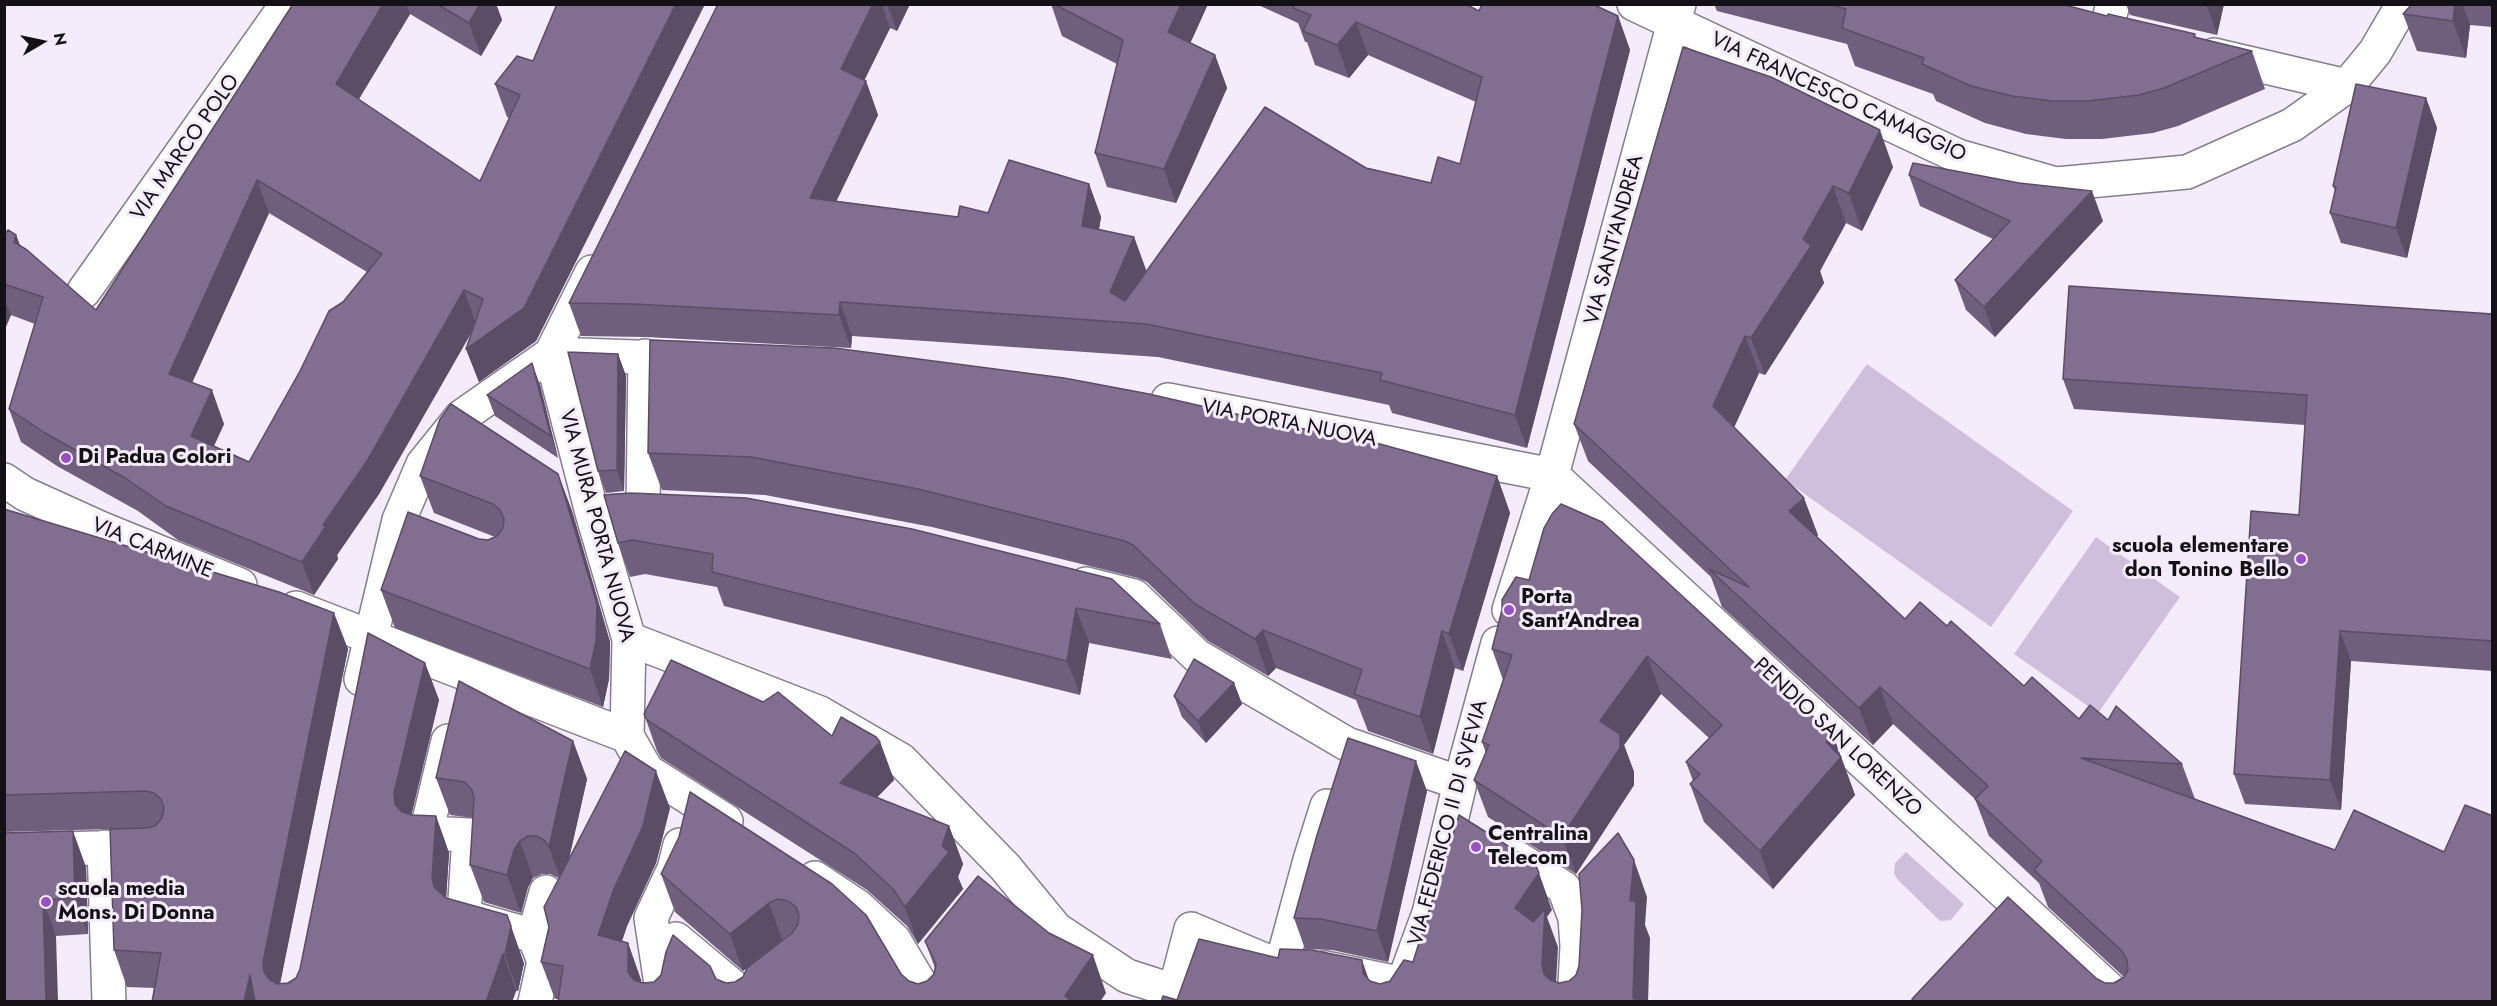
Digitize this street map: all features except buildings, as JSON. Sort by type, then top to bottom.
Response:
[{"type":"street","name":"VIA MARCO POLO","points":[[84,291],[287,4]]},
{"type":"street","points":[[1634,4],[1676,13]]},
{"type":"street","name":"VIA FRANCESCO CAMAGGIO","points":[[1676,13],[1958,156],[2056,184],[2187,172],[2292,125],[2347,86],[2375,52],[2403,4]]},
{"type":"street","name":"VIA SANT'ANDREA","points":[[1552,475],[1676,13]]},
{"type":"street","points":[[2073,21],[2109,17],[2140,38]]},
{"type":"street","points":[[2186,48],[2347,86]]},
{"type":"street","points":[[355,708],[369,638],[399,520],[423,464],[461,417],[552,354],[604,248]]},
{"type":"street","points":[[552,354],[725,360]]},
{"type":"street","name":"VIA MURA PORTA NUOVA","points":[[552,354],[590,506],[628,639],[627,736]]},
{"type":"street","points":[[643,508],[645,356]]},
{"type":"street","name":"VIA PORTA NUOVA","points":[[1141,395],[1552,475]]},
{"type":"street","points":[[461,417],[490,435]]},
{"type":"street","points":[[549,474],[590,506],[679,510]]},
{"type":"street","points":[[1509,610],[1552,475]]},
{"type":"street","name":"PENDIO SAN LORENZO","points":[[1552,475],[2123,1002]]},
{"type":"street","name":"VIA CARMINE","points":[[4,480],[25,494],[100,528],[369,638],[459,693],[627,736]]},
{"type":"street","points":[[399,520],[432,533]]},
{"type":"street","points":[[1054,576],[1134,596],[1197,656],[1347,744],[1460,783]]},
{"type":"street","points":[[628,639],[820,713],[901,760],[1005,867],[1056,929],[1127,976],[1173,997],[1191,929],[1281,966],[1328,968],[1398,993]]},
{"type":"street","name":"VIA FEDERICO II DI SVEVIA","points":[[1398,993],[1429,913],[1451,816],[1498,643]]},
{"type":"street","points":[[459,693],[426,833],[469,835],[464,916],[534,936]]},
{"type":"street","points":[[627,736],[647,771],[747,834]]},
{"type":"street","points":[[1281,966],[1310,860],[1347,744]]},
{"type":"street","points":[[659,1002],[661,984],[651,918],[674,869],[691,800]]},
{"type":"street","points":[[1451,816],[1564,888],[1575,918],[1577,946],[1574,1002]]},
{"type":"street","points":[[4,851],[159,846]]},
{"type":"street","points":[[104,847],[109,1002]]},
{"type":"street","points":[[793,864],[857,906],[894,940],[924,989]]},
{"type":"street","points":[[983,894],[1005,867]]},
{"type":"street","points":[[535,1002],[544,961],[534,936],[546,892]]},
{"type":"street","points":[[651,918],[742,998],[769,975]]},
{"type":"street","points":[[924,989],[939,949]]},
{"type":"shaded area","points":[[1867,364],[2073,511],[1991,627],[1785,480]]},
{"type":"shaded area","points":[[2096,537],[2180,597],[2098,713],[2014,654]]},
{"type":"shaded area","points":[[1906,852],[1964,904],[1951,920],[1940,921],[1897,879],[1894,873],[1895,863]]},
{"type":"place","name":"Di Padua Colori","points":[[66,458]]},
{"type":"place","name":"scuola elementare don Tonino Bello","points":[[2301,559]]},
{"type":"place","name":"Porta Sant'Andrea","points":[[1509,610]]},
{"type":"place","name":"Centralina Telecom","points":[[1476,847]]},
{"type":"place","name":"scuola media Mons. Di Donna","points":[[46,902]]}]
